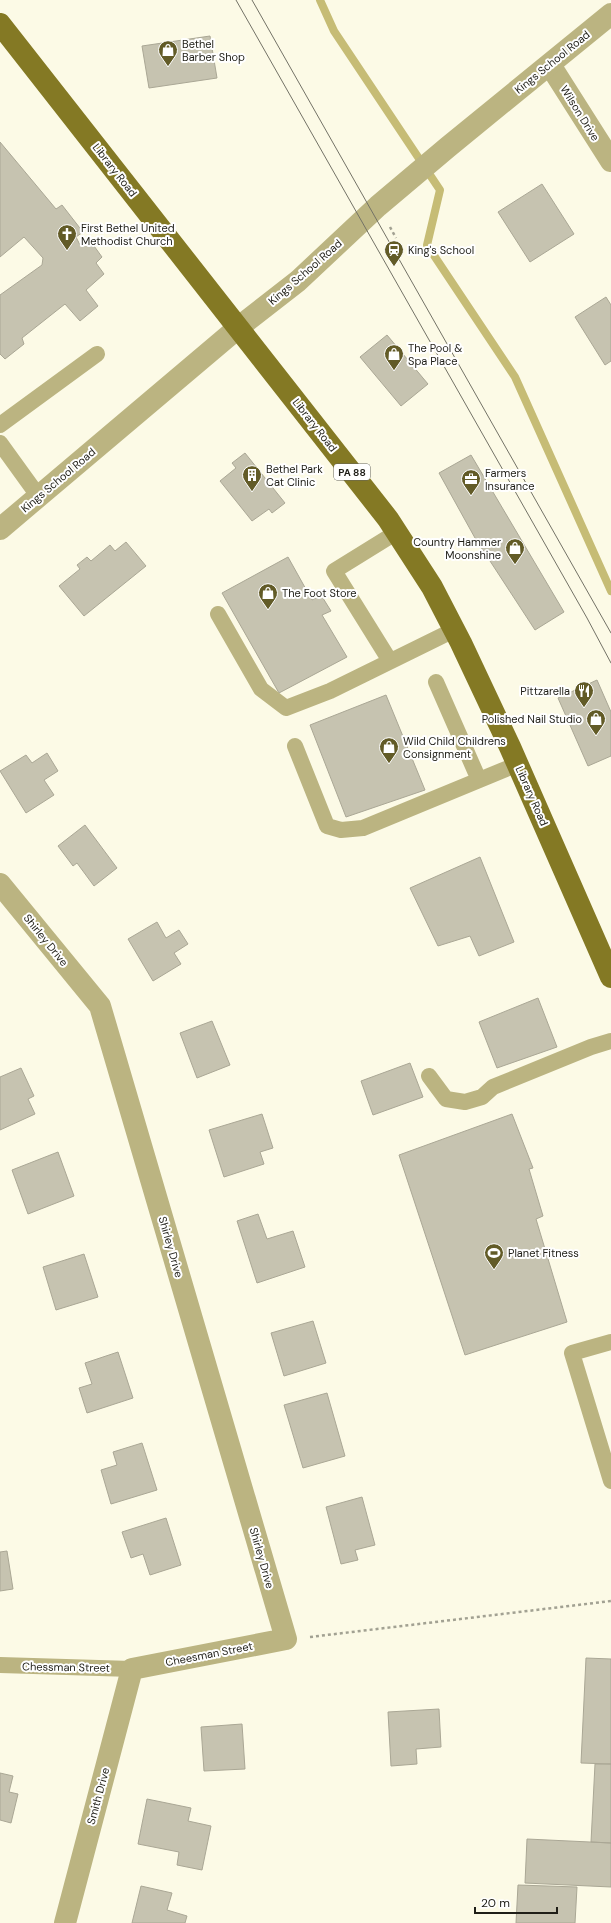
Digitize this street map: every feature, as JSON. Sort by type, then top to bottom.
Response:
[{"type":"main road","name":"Library Road","points":[[0,24],[239,327],[397,532],[432,587],[454,630],[518,764],[611,977]]},
{"type":"street","name":"Kings School Road","points":[[0,529],[239,327],[298,281],[375,209],[412,177],[611,14]]},
{"type":"street","name":"Wilson Drive","points":[[550,65],[611,161]]},
{"type":"street","name":"Shirley Drive","points":[[0,884],[100,1006],[286,1639]]},
{"type":"street","name":"Cheesman Street","points":[[132,1669],[286,1639]]},
{"type":"street","name":"Smith Drive","points":[[65,1923],[132,1669]]},
{"type":"lane","points":[[0,425],[97,354]]},
{"type":"lane","points":[[0,443],[39,497]]},
{"type":"lane","points":[[390,661],[334,571],[397,532]]},
{"type":"lane","points":[[218,614],[261,688],[286,708],[330,691],[454,630]]},
{"type":"lane","points":[[436,682],[479,780]]},
{"type":"lane","points":[[295,746],[327,826],[341,830],[363,828],[518,764]]},
{"type":"lane","points":[[429,1076],[446,1099],[465,1102],[482,1097],[493,1087],[590,1047],[611,1041]]},
{"type":"lane","points":[[611,1342],[572,1353],[611,1481]]},
{"type":"lane","name":"Chessman Street","points":[[0,1665],[132,1669]]},
{"type":"path","points":[[286,1639],[611,1601]]},
{"type":"building","points":[[210,36],[217,78],[149,88],[142,46]]},
{"type":"building","name":"First Bethel United Methodist Church","points":[[0,142],[56,209],[62,205],[83,232],[76,237],[80,245],[89,239],[102,257],[96,263],[104,274],[86,290],[98,306],[80,321],[65,304],[22,338],[24,344],[5,359],[0,354],[0,295],[42,265],[43,258],[24,237],[0,257]]},
{"type":"building","points":[[542,184],[574,234],[530,262],[498,212]]},
{"type":"building","points":[[606,297],[611,305],[611,361],[605,365],[575,317]]},
{"type":"building","name":"The Pool & Spa Place","points":[[387,335],[428,384],[401,406],[360,357]]},
{"type":"building","name":"Bethel Park Cat Clinic","points":[[245,453],[285,503],[272,513],[269,509],[252,521],[220,481],[236,468],[232,463]]},
{"type":"building","points":[[471,455],[564,612],[535,630],[475,538],[439,473]]},
{"type":"building","points":[[126,542],[146,566],[84,616],[59,586],[80,569],[77,565],[87,557],[91,561],[110,545],[115,551]]},
{"type":"building","points":[[288,557],[312,600],[321,595],[331,611],[322,615],[347,657],[279,693],[222,593]]},
{"type":"building","points":[[597,680],[611,712],[611,756],[588,766],[558,698]]},
{"type":"building","points":[[386,695],[425,790],[346,817],[310,725]]},
{"type":"building","points":[[47,753],[58,771],[44,780],[54,795],[26,813],[0,771],[26,755],[32,763]]},
{"type":"building","points":[[85,825],[117,868],[94,886],[77,863],[73,866],[58,846]]},
{"type":"building","points":[[480,857],[514,942],[479,956],[470,936],[438,946],[410,888]]},
{"type":"building","points":[[157,922],[166,938],[179,930],[188,944],[174,953],[181,964],[153,981],[128,939]]},
{"type":"building","points":[[538,998],[557,1047],[497,1068],[479,1022]]},
{"type":"building","points":[[212,1021],[230,1065],[197,1078],[180,1033]]},
{"type":"building","points":[[410,1063],[423,1097],[373,1115],[361,1081]]},
{"type":"building","points":[[21,1068],[34,1096],[28,1099],[35,1114],[0,1130],[0,1077]]},
{"type":"building","points":[[262,1114],[273,1148],[260,1152],[264,1164],[224,1177],[209,1130]]},
{"type":"building","name":"Planet Fitness","points":[[512,1114],[533,1168],[529,1169],[543,1216],[536,1219],[567,1322],[465,1355],[399,1155]]},
{"type":"building","points":[[58,1152],[74,1196],[28,1214],[12,1170]]},
{"type":"building","points":[[258,1214],[267,1239],[293,1231],[305,1267],[257,1283],[237,1221]]},
{"type":"building","points":[[84,1254],[98,1297],[56,1310],[43,1267]]},
{"type":"building","points":[[313,1321],[326,1363],[284,1376],[271,1333]]},
{"type":"building","points":[[118,1352],[133,1398],[87,1413],[79,1388],[92,1384],[85,1363]]},
{"type":"building","points":[[327,1393],[345,1456],[303,1468],[284,1405]]},
{"type":"building","points":[[142,1443],[157,1490],[111,1504],[101,1470],[117,1465],[113,1452]]},
{"type":"building","points":[[362,1497],[375,1545],[355,1550],[358,1560],[341,1564],[326,1507]]},
{"type":"building","points":[[166,1518],[181,1565],[150,1575],[143,1554],[131,1558],[122,1532]]},
{"type":"building","points":[[7,1551],[13,1589],[0,1591],[0,1552]]},
{"type":"building","points":[[586,1658],[611,1659],[611,1764],[581,1763]]},
{"type":"building","points":[[439,1709],[441,1747],[416,1749],[417,1764],[391,1766],[388,1712]]},
{"type":"building","points":[[242,1724],[245,1769],[204,1771],[201,1727]]},
{"type":"building","points":[[595,1764],[611,1764],[611,1843],[591,1842]]},
{"type":"building","points":[[0,1773],[13,1776],[9,1792],[18,1794],[11,1823],[0,1820]]},
{"type":"building","points":[[147,1799],[191,1808],[188,1821],[211,1826],[202,1870],[177,1865],[179,1852],[138,1844]]},
{"type":"building","points":[[527,1839],[611,1843],[611,1887],[525,1883]]},
{"type":"building","points":[[518,1885],[577,1887],[575,1923],[516,1923]]},
{"type":"building","points":[[141,1886],[172,1893],[167,1910],[187,1916],[185,1923],[132,1923]]},
{"type":"waterway","points":[[320,0],[334,31],[440,190],[427,245],[515,377],[611,591]]},
{"type":"tram line","points":[[236,0],[587,618],[611,663]]},
{"type":"tram line","points":[[252,0],[611,633]]},
{"type":"place","name":"Bethel Barber Shop","points":[[168,67]]},
{"type":"place","name":"First Bethel United Methodist Church","points":[[67,251]]},
{"type":"place","name":"King's School","points":[[394,267]]},
{"type":"place","name":"The Pool & Spa Place","points":[[394,371]]},
{"type":"place","name":"Bethel Park Cat Clinic","points":[[252,492]]},
{"type":"place","name":"Farmers Insurance","points":[[471,496]]},
{"type":"place","name":"Country Hammer Moonshine","points":[[515,565]]},
{"type":"place","name":"The Foot Store","points":[[268,610]]},
{"type":"place","name":"Pittzarella","points":[[584,708]]},
{"type":"place","name":"Polished Nail Studio","points":[[596,736]]},
{"type":"place","name":"Wild Child Childrens Consignment","points":[[389,764]]},
{"type":"place","name":"Planet Fitness","points":[[494,1270]]}]
